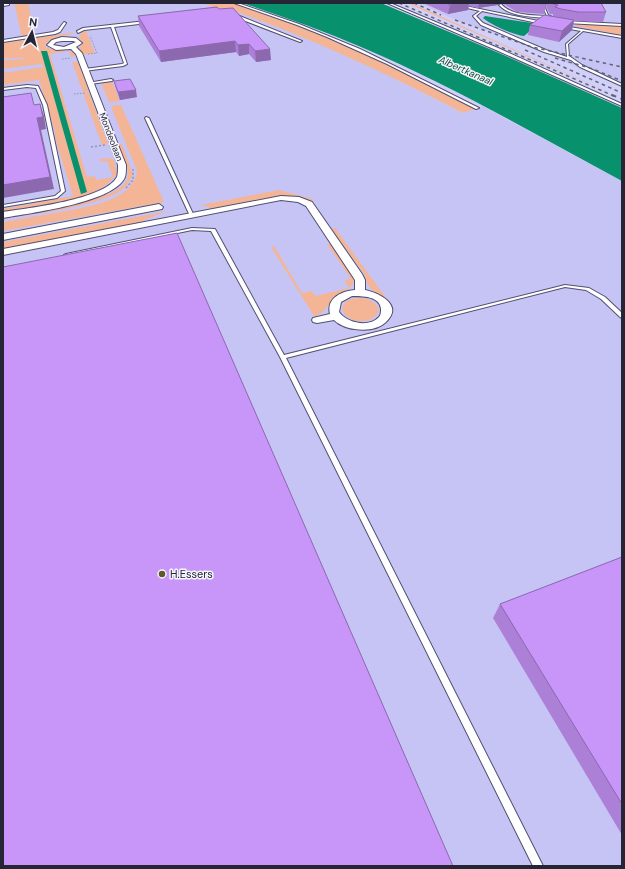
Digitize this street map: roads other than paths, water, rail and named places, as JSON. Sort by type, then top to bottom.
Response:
[{"type":"street","points":[[70,38],[79,42],[77,45],[59,49],[50,45],[54,41],[70,38],[78,32]]},
{"type":"street","name":"Mondeolaan","points":[[3,215],[97,196],[113,187],[122,177],[122,165],[81,56],[72,47]]},
{"type":"street","points":[[3,252],[259,203],[283,202],[294,204],[308,210],[320,220],[357,274],[360,280],[360,292]]},
{"type":"street","points":[[3,237],[159,208]]},
{"type":"street","points":[[360,292],[374,295],[384,302],[387,312],[382,320],[374,324],[362,326],[345,323],[336,316],[334,306],[338,299],[347,294],[360,292]]},
{"type":"street","points":[[317,320],[336,316]]},
{"type":"lane","points":[[235,3],[350,46],[411,74],[477,108]]},
{"type":"lane","points":[[388,3],[497,49],[622,105]]},
{"type":"lane","points":[[447,3],[546,23]]},
{"type":"lane","points":[[542,3],[549,18]]},
{"type":"lane","points":[[3,5],[8,4]]},
{"type":"lane","points":[[472,9],[476,4]]},
{"type":"lane","points":[[500,5],[502,9],[509,12],[554,20]]},
{"type":"lane","points":[[481,11],[474,16],[482,24],[545,51],[572,59]]},
{"type":"lane","points":[[229,13],[301,41]]},
{"type":"lane","points":[[78,32],[86,29],[149,21]]},
{"type":"lane","points":[[562,21],[622,25]]},
{"type":"lane","points":[[3,41],[31,38],[54,33],[59,31],[65,23]]},
{"type":"lane","points":[[85,70],[123,65],[126,63],[112,26]]},
{"type":"lane","points":[[560,26],[622,37]]},
{"type":"lane","points":[[583,30],[567,44],[568,56],[587,69],[622,85]]},
{"type":"lane","points":[[90,83],[110,80]]},
{"type":"lane","points":[[3,89],[27,86],[37,87],[45,106],[63,191],[56,197],[3,206]]},
{"type":"lane","points":[[147,118],[192,216]]},
{"type":"lane","points":[[64,256],[192,229],[213,230],[283,357],[538,866]]},
{"type":"lane","points":[[283,357],[566,286],[587,289],[603,298],[622,316]]},
{"type":"water","name":"Albertkanaal","points":[[242,3],[381,3],[506,56],[622,108],[622,181],[493,111],[395,62],[317,29]]},
{"type":"water","points":[[485,16],[532,23],[536,26],[524,36],[497,27],[483,18]]},
{"type":"water","points":[[41,51],[47,51],[87,192],[81,194]]},
{"type":"railway","points":[[399,3],[614,96]]},
{"type":"railway","points":[[414,3],[441,15]]},
{"type":"railway","points":[[455,20],[532,47],[622,67]]},
{"type":"railway","points":[[525,50],[622,93]]},
{"type":"railway","points":[[555,58],[593,69],[622,81]]},
{"type":"railway","points":[[612,95],[622,99]]},
{"type":"place","name":"H.Essers","points":[[162,574]]}]
